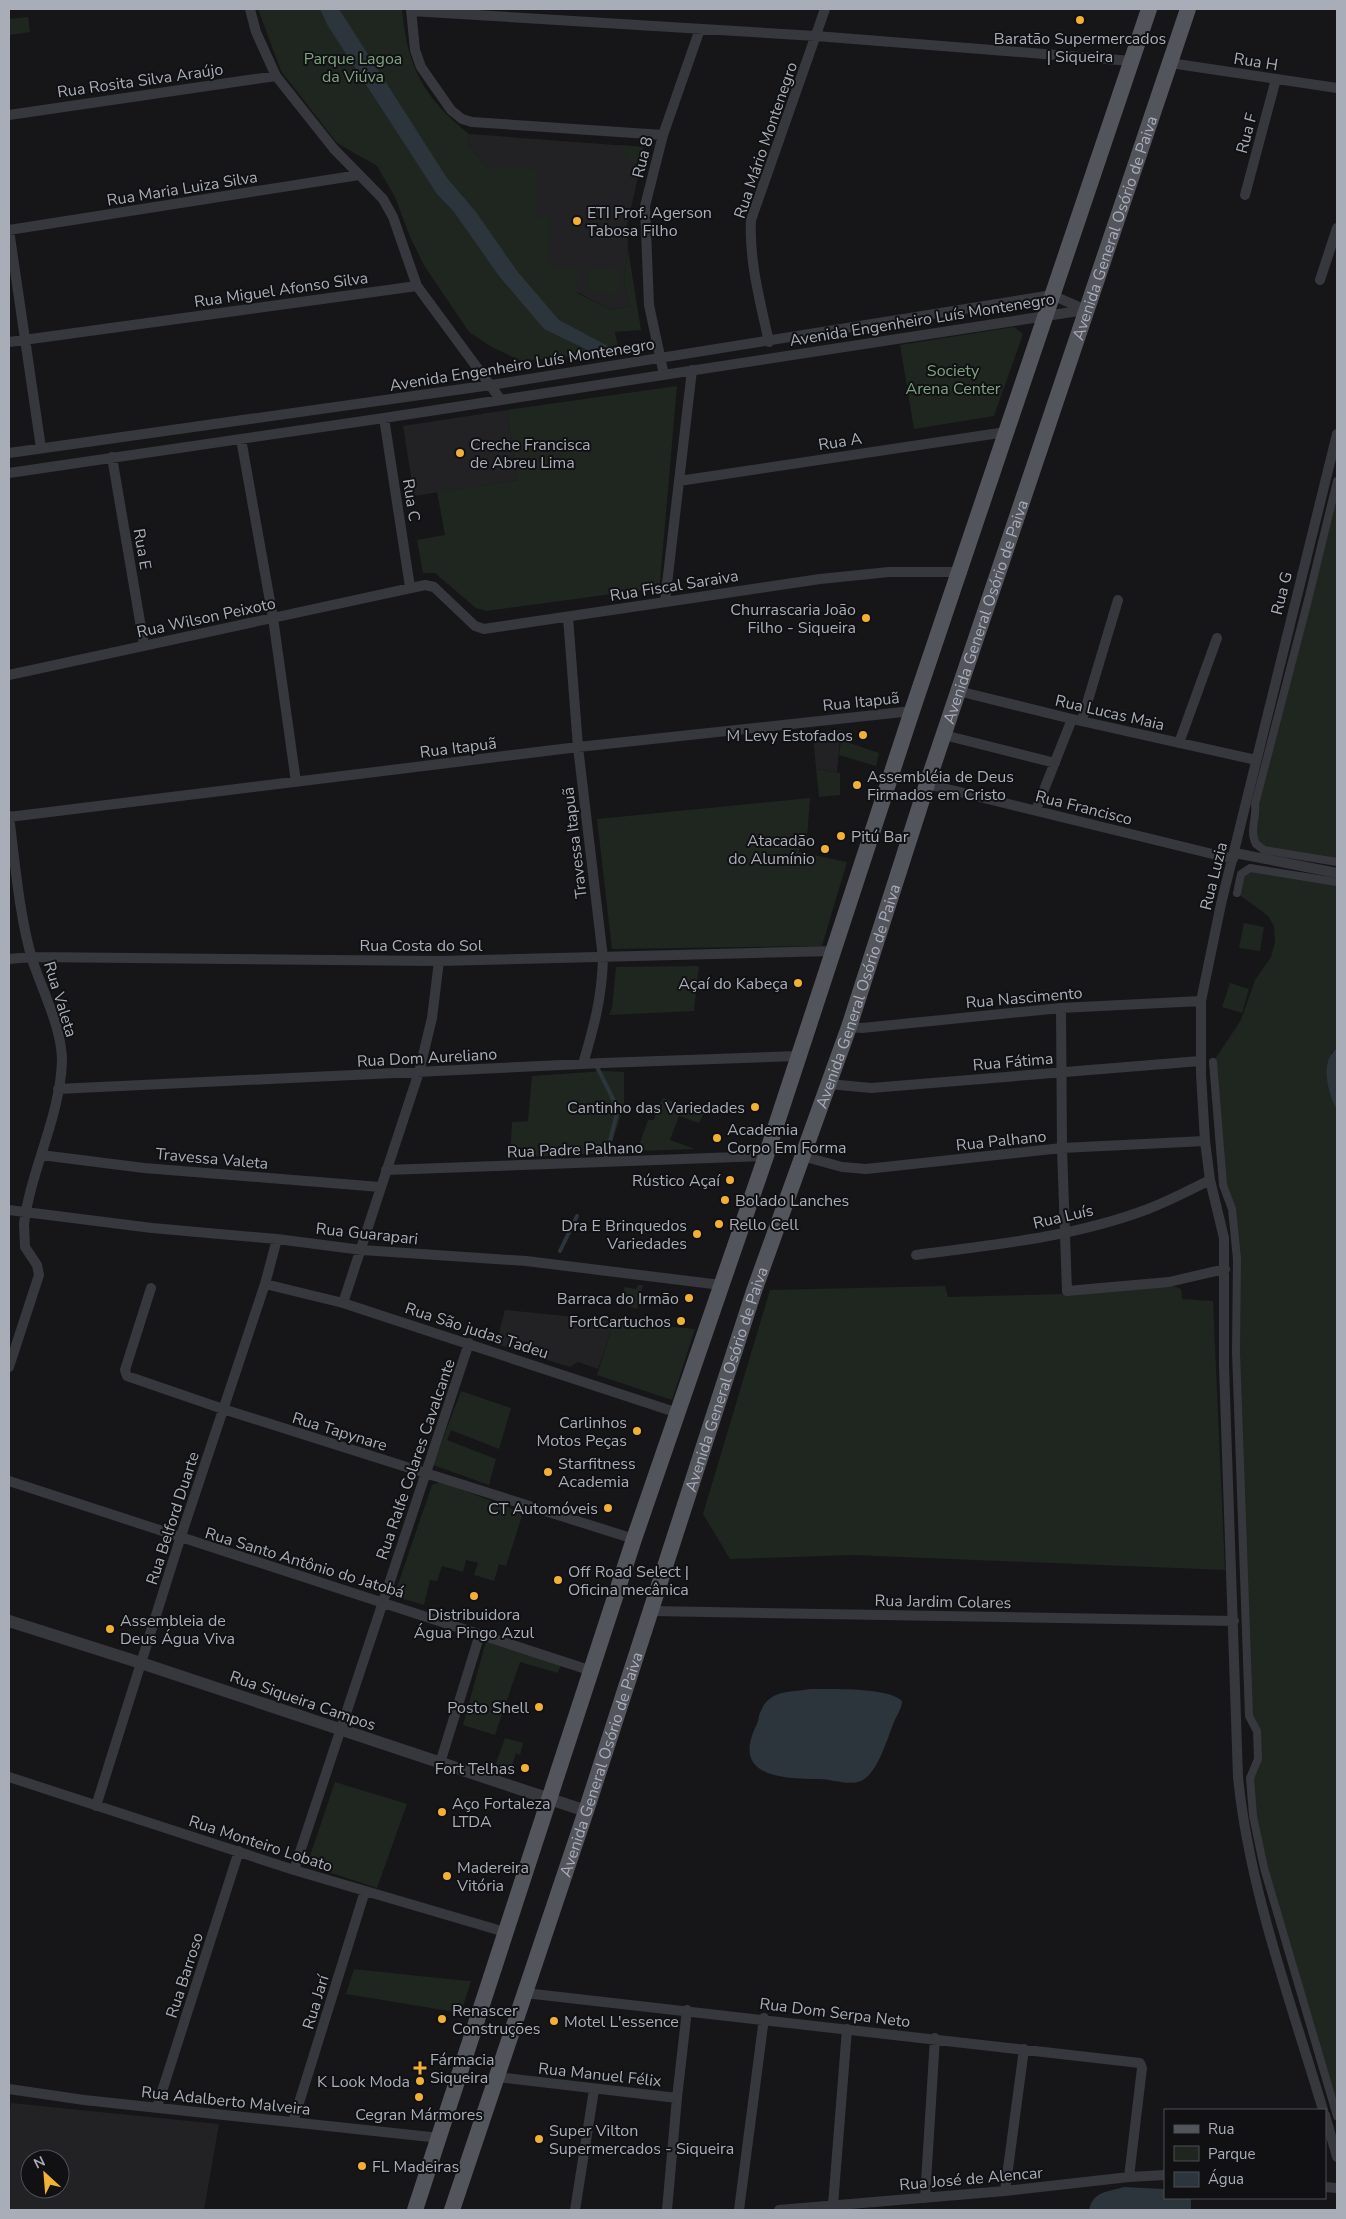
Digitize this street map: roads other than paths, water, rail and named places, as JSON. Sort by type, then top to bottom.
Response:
[{"type":"main road","name":"Avenida General Osório de Paiva","points":[[415,2210],[634,1539],[766,1156],[912,710],[1149,9]]},
{"type":"main road","name":"Avenida General Osório de Paiva","points":[[452,2210],[586,1811],[754,1291],[849,1027],[927,784],[1188,9]]},
{"type":"street","points":[[250,9],[256,32],[276,76],[334,149],[383,199],[393,217],[417,286],[501,400]]},
{"type":"street","name":"Rua Mário Montenegro","points":[[769,342],[753,263],[751,220],[780,132],[825,9]]},
{"type":"street","points":[[663,135],[472,122],[462,119],[451,110],[421,67],[415,50],[411,10],[816,36],[1132,61]]},
{"type":"street","name":"Rua 8","points":[[664,375],[649,305],[645,206],[663,135],[700,29]]},
{"type":"street","name":"Rua H","points":[[1170,63],[1337,88]]},
{"type":"street","name":"Rua Rosita Silva Araújo","points":[[9,115],[276,76]]},
{"type":"street","name":"Rua F","points":[[1245,195],[1276,79]]},
{"type":"street","name":"Rua Maria Luiza Silva","points":[[9,230],[359,176]]},
{"type":"street","points":[[1320,280],[1337,228]]},
{"type":"street","points":[[9,230],[41,448]]},
{"type":"street","name":"Rua Miguel Afonso Silva","points":[[9,342],[417,286]]},
{"type":"street","name":"Avenida Engenheiro Luís Montenegro","points":[[9,453],[491,385],[660,357],[769,342],[1052,295],[1086,310]]},
{"type":"street","name":"Avenida Engenheiro Luís Montenegro","points":[[9,473],[384,418],[1086,310]]},
{"type":"street","points":[[665,601],[692,370]]},
{"type":"street","name":"Rua C","points":[[384,418],[410,587]]},
{"type":"street","points":[[212,425],[214,442]]},
{"type":"street","name":"Rua A","points":[[679,481],[1006,432]]},
{"type":"street","name":"Rua G","points":[[1256,760],[1337,434]]},
{"type":"street","points":[[241,439],[273,618],[296,782]]},
{"type":"street","name":"Rua E","points":[[112,457],[144,645]]},
{"type":"street","points":[[1337,481],[1255,804],[1257,815],[1253,829],[1253,839],[1264,850],[1337,862]]},
{"type":"street","name":"Rua Fiscal Saraiva","points":[[410,587],[430,585],[434,587],[480,628],[568,617],[665,601],[889,572],[959,572]]},
{"type":"street","name":"Rua Wilson Peixoto","points":[[9,674],[410,587]]},
{"type":"street","points":[[1082,720],[1118,600]]},
{"type":"street","name":"Travessa Itapuã","points":[[568,617],[578,747],[603,958],[603,988],[583,1064]]},
{"type":"street","points":[[1179,743],[1217,638]]},
{"type":"street","name":"Rua Lucas Maia","points":[[958,691],[1072,719],[1256,760]]},
{"type":"street","name":"Rua Itapuã","points":[[9,817],[578,747],[912,710]]},
{"type":"street","points":[[1036,810],[1072,719]]},
{"type":"street","points":[[944,734],[1054,762]]},
{"type":"street","name":"Rua Luzia","points":[[1201,1001],[1221,904],[1256,760]]},
{"type":"street","name":"Rua Francisco","points":[[927,784],[1234,856],[1337,873]]},
{"type":"street","name":"Rua Valeta","points":[[9,817],[21,904],[32,957],[59,1039],[62,1060],[58,1089],[25,1213],[25,1247],[37,1265],[39,1275],[9,1367]]},
{"type":"street","points":[[1237,893],[1241,874],[1250,868],[1337,882]]},
{"type":"street","name":"Rua Costa do Sol","points":[[9,959],[32,957],[439,961],[833,951]]},
{"type":"street","points":[[343,1303],[419,1072],[432,1018],[439,961]]},
{"type":"street","points":[[1201,1001],[1200,1061],[1205,1141],[1210,1180],[1224,1238],[1224,1366],[1238,1777],[1247,1842],[1260,1897],[1323,2109]]},
{"type":"street","name":"Rua Nascimento","points":[[849,1027],[862,1028],[1061,1008],[1201,1001]]},
{"type":"street","points":[[1061,1008],[1062,1148],[1067,1291],[1168,1282],[1225,1269]]},
{"type":"street","name":"Rua Dom Aureliano","points":[[58,1089],[583,1064],[798,1056]]},
{"type":"street","name":"Rua Fátima","points":[[829,1084],[871,1088],[1200,1061]]},
{"type":"street","points":[[1213,1062],[1223,1185],[1232,1209],[1237,1259],[1236,1352],[1249,1716],[1257,1731],[1258,1759],[1250,1778],[1254,1816],[1264,1868],[1337,2116]]},
{"type":"street","name":"Rua Palhano","points":[[802,1156],[842,1167],[866,1168],[1062,1148],[1205,1141]]},
{"type":"street","name":"Travessa Valeta","points":[[41,1155],[144,1168],[380,1187]]},
{"type":"street","name":"Rua Padre Palhano","points":[[386,1170],[766,1156]]},
{"type":"street","name":"Rua Luís","points":[[916,1255],[1002,1244],[1065,1233],[1147,1209],[1210,1180]]},
{"type":"street","name":"Rua Guarapari","points":[[9,1210],[152,1228],[276,1239],[362,1250],[526,1261],[722,1284]]},
{"type":"street","name":"Rua Belford Duarte","points":[[96,1806],[180,1539],[264,1284],[276,1239]]},
{"type":"street","name":"Rua São judas Tadeu","points":[[264,1284],[343,1303],[678,1413]]},
{"type":"street","name":"Rua Tapynare","points":[[151,1288],[125,1374],[223,1410],[634,1539]]},
{"type":"street","name":"Rua Ralfe Colares Cavalcante","points":[[294,1870],[469,1343]]},
{"type":"street","name":"Rua Santo Antônio do Jatobá","points":[[9,1481],[180,1539],[382,1602],[592,1671]]},
{"type":"street","name":"Rua Jardim Colares","points":[[651,1612],[1234,1621]]},
{"type":"street","name":"Rua Siqueira Campos","points":[[9,1621],[586,1811]]},
{"type":"street","points":[[440,1763],[480,1634]]},
{"type":"street","name":"Rua Monteiro Lobato","points":[[9,1777],[294,1870],[505,1932]]},
{"type":"street","name":"Rua Barroso","points":[[157,2107],[239,1851]]},
{"type":"street","name":"Rua Jarí","points":[[293,2122],[365,1891]]},
{"type":"street","name":"Rua Dom Serpa Neto","points":[[525,1993],[764,2018],[1141,2064],[1129,2177]]},
{"type":"street","points":[[677,2098],[687,2010]]},
{"type":"street","points":[[739,2210],[764,2018]]},
{"type":"street","points":[[833,2206],[847,2029]]},
{"type":"street","points":[[924,2198],[935,2038]]},
{"type":"street","points":[[1005,2191],[1024,2049]]},
{"type":"street","name":"Rua Manuel Félix","points":[[497,2078],[677,2098],[667,2210]]},
{"type":"street","name":"Rua Adalberto Malveira","points":[[9,2089],[84,2100],[440,2138]]},
{"type":"street","points":[[575,2210],[594,2090]]},
{"type":"street","points":[[1326,2118],[1337,2157]]},
{"type":"street","name":"Rua José de Alencar","points":[[779,2210],[1005,2191],[1129,2177],[1164,2175]]},
{"type":"water","points":[[320,9],[339,9],[447,178],[476,212],[517,271],[559,320],[619,352],[598,355],[544,329],[499,276],[454,212],[437,194],[328,26]]},
{"type":"water","points":[[1337,1048],[1337,1110],[1328,1086],[1327,1069],[1331,1054]]},
{"type":"water","points":[[810,1689],[872,1691],[895,1696],[902,1701],[877,1763],[867,1777],[861,1781],[846,1783],[824,1779],[776,1776],[755,1765],[750,1755],[750,1742],[764,1705],[774,1696]]},
{"type":"water","points":[[1124,2187],[1164,2189],[1164,2199],[1191,2199],[1191,2210],[1089,2210],[1094,2199],[1107,2191]]},
{"type":"waterway","points":[[596,1065],[618,1109],[606,1156]]},
{"type":"waterway","points":[[560,1251],[577,1216]]},
{"type":"place","name":"Baratão Supermercados | Siqueira","points":[[1080,20]]},
{"type":"place","name":"ETI Prof. Agerson Tabosa Filho","points":[[577,221]]},
{"type":"place","name":"Creche Francisca de Abreu Lima","points":[[460,453]]},
{"type":"place","name":"Churrascaria João Filho - Siqueira","points":[[866,618]]},
{"type":"place","name":"M Levy Estofados","points":[[863,735]]},
{"type":"place","name":"Assembléia de Deus Firmados em Cristo","points":[[857,785]]},
{"type":"place","name":"Pitú Bar","points":[[841,836]]},
{"type":"place","name":"Atacadão do Alumínio","points":[[825,849]]},
{"type":"place","name":"Açaí do Kabeça","points":[[798,983]]},
{"type":"place","name":"Cantinho das Variedades","points":[[755,1107]]},
{"type":"place","name":"Academia Corpo Em Forma","points":[[717,1138]]},
{"type":"place","name":"Rústico Açaí","points":[[730,1180]]},
{"type":"place","name":"Bolado Lanches","points":[[725,1200]]},
{"type":"place","name":"Rello Cell","points":[[719,1224]]},
{"type":"place","name":"Dra E Brinquedos Variedades","points":[[697,1234]]},
{"type":"place","name":"Barraca do Irmão","points":[[689,1298]]},
{"type":"place","name":"FortCartuchos","points":[[681,1321]]},
{"type":"place","name":"Carlinhos Motos Peças","points":[[637,1431]]},
{"type":"place","name":"Starfitness Academia","points":[[548,1472]]},
{"type":"place","name":"CT Automóveis","points":[[608,1508]]},
{"type":"place","name":"Off Road Select | Oficina mecânica","points":[[558,1580]]},
{"type":"place","name":"Distribuidora Água Pingo Azul","points":[[474,1596]]},
{"type":"place","name":"Assembleia de Deus Água Viva","points":[[110,1629]]},
{"type":"place","name":"Posto Shell","points":[[539,1707]]},
{"type":"place","name":"Fort Telhas","points":[[525,1768]]},
{"type":"place","name":"Aço Fortaleza LTDA","points":[[442,1812]]},
{"type":"place","name":"Madereira Vitória","points":[[447,1876]]},
{"type":"place","name":"Renascer Construções","points":[[442,2019]]},
{"type":"place","name":"Motel L'essence","points":[[554,2021]]},
{"type":"place","name":"Fármacia Siqueira","points":[[420,2068]]},
{"type":"place","name":"K Look Moda","points":[[420,2081]]},
{"type":"place","name":"Cegran Mármores","points":[[419,2097]]},
{"type":"place","name":"Super Vilton Supermercados - Siqueira","points":[[539,2139]]},
{"type":"place","name":"FL Madeiras","points":[[362,2166]]},
{"type":"park label","name":"Parque Lagoa da Viúva","points":[[353,67]]},
{"type":"park label","name":"Society Arena Center","points":[[953,379]]}]
